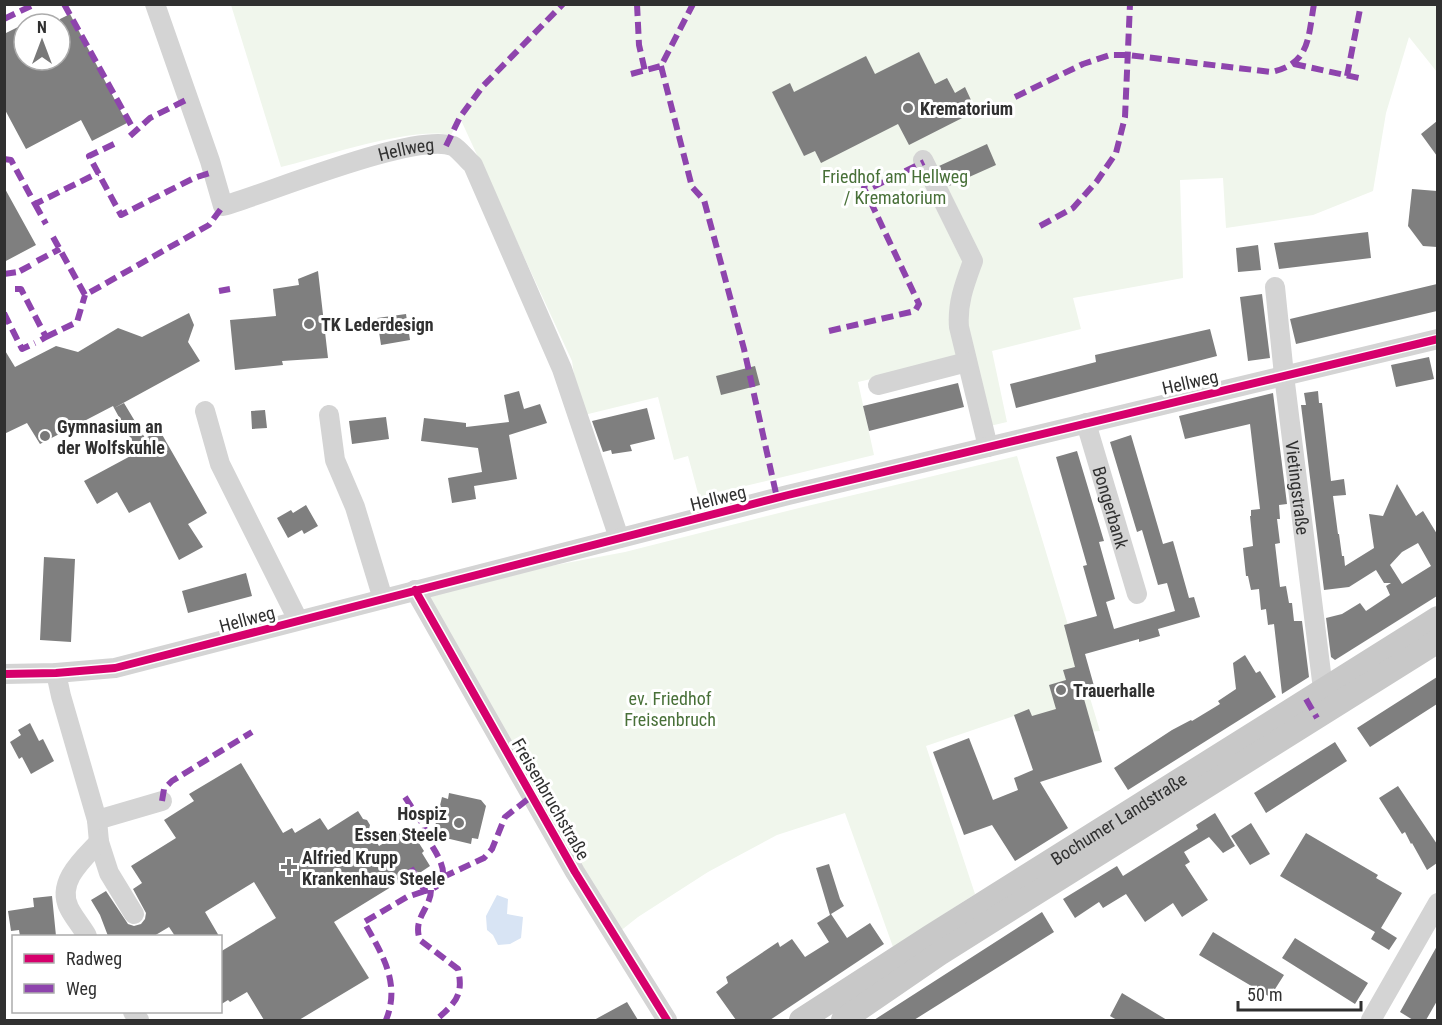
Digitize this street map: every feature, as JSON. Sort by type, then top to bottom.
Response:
[{"type":"main road","name":"Bochumer Landstraße","points":[[801,1020],[1437,618]]},
{"type":"main road","name":"Bochumer Landstraße","points":[[843,1020],[939,954],[1437,641]]},
{"type":"street","name":"Hellweg","points":[[155,4],[210,161],[223,206],[381,154],[423,144],[453,147],[473,165],[562,369],[619,538]]},
{"type":"street","points":[[923,160],[973,261],[962,291],[958,315],[988,447]]},
{"type":"street","name":"Vietingstraße","points":[[1275,287],[1323,689]]},
{"type":"street","name":"Hellweg","points":[[4,674],[56,673],[115,668],[619,538],[1437,339]]},
{"type":"street","points":[[878,384],[967,362]]},
{"type":"street","points":[[206,411],[220,464],[298,620]]},
{"type":"street","points":[[329,415],[335,460],[355,507],[382,599]]},
{"type":"street","name":"Bongerbank","points":[[1086,423],[1137,594]]},
{"type":"street","name":"Freisenbruchstraße","points":[[415,590],[570,863],[667,1020]]},
{"type":"street","points":[[56,673],[97,820],[99,842],[109,873],[134,914]]},
{"type":"street","points":[[97,820],[162,801]]},
{"type":"street","points":[[86,935],[68,906],[66,889],[72,872],[99,842]]},
{"type":"street","points":[[1371,1020],[1437,903]]},
{"type":"green space","name":"Friedhof am Hellweg / Krematorium","points":[[231,5],[1437,5],[1437,72],[1409,37],[1386,113],[1373,191],[1313,215],[1226,228],[1223,178],[1180,180],[1183,278],[1073,298],[1081,329],[992,351],[1007,422],[977,429],[960,358],[858,382],[874,455],[699,497],[688,456],[674,460],[658,397],[580,416],[572,361],[460,118],[451,135],[434,133],[391,139],[281,167]]},
{"type":"green space","name":"ev. Friedhof Freisenbruch","points":[[1017,456],[1100,731],[1023,737],[1014,716],[926,746],[975,894],[893,947],[845,813],[777,835],[708,872],[638,917],[614,936],[417,591],[625,552]]},
{"type":"water","points":[[497,895],[508,899],[507,914],[523,917],[521,938],[510,944],[498,945],[493,935],[487,930],[486,916]]},
{"type":"building","points":[[72,18],[127,123],[92,141],[81,120],[26,149],[4,108],[4,34],[12,30],[12,72],[72,72]]},
{"type":"building","name":"Krematorium","points":[[919,52],[935,84],[947,78],[955,93],[965,87],[976,111],[909,145],[898,124],[821,163],[815,151],[804,156],[772,92],[790,83],[794,92],[866,56],[875,74]]},
{"type":"building","points":[[1437,121],[1437,156],[1421,134]]},
{"type":"building","points":[[987,144],[996,165],[949,186],[939,166]]},
{"type":"building","points":[[4,187],[36,245],[4,262]]},
{"type":"building","points":[[1412,189],[1437,191],[1437,247],[1423,246],[1408,226]]},
{"type":"building","points":[[1368,232],[1371,258],[1279,269],[1274,243]]},
{"type":"building","points":[[1258,245],[1261,270],[1238,272],[1236,248]]},
{"type":"building","points":[[318,271],[328,358],[282,361],[283,365],[235,370],[230,320],[276,316],[273,289],[299,285],[298,279]]},
{"type":"building","points":[[1437,284],[1437,311],[1296,344],[1290,319]]},
{"type":"building","points":[[1262,294],[1270,358],[1248,361],[1240,297]]},
{"type":"building","name":"Gymnasium an der Wolfskuhle","points":[[189,313],[194,325],[188,342],[200,361],[114,408],[113,406],[40,444],[27,423],[4,434],[4,349],[15,367],[56,346],[78,352],[118,328],[142,337]]},
{"type":"building","points":[[406,314],[410,340],[381,345],[377,318]]},
{"type":"building","points":[[1210,329],[1217,356],[1016,408],[1010,384],[1096,362],[1095,355]]},
{"type":"building","points":[[1429,357],[1434,379],[1396,387],[1391,365]]},
{"type":"building","points":[[755,366],[760,385],[721,395],[716,376]]},
{"type":"building","points":[[958,383],[964,407],[869,431],[863,406]]},
{"type":"building","points":[[519,391],[524,409],[540,404],[547,423],[509,435],[517,479],[474,486],[476,499],[452,503],[448,478],[482,472],[478,448],[421,441],[424,418],[466,423],[466,427],[509,422],[504,395]]},
{"type":"building","points":[[1318,391],[1319,403],[1322,403],[1331,481],[1344,479],[1346,495],[1333,496],[1345,566],[1374,548],[1369,514],[1383,516],[1397,484],[1416,516],[1423,511],[1437,534],[1437,596],[1335,660],[1331,657],[1326,618],[1342,614],[1360,603],[1366,611],[1390,595],[1386,586],[1391,583],[1384,583],[1376,570],[1349,587],[1324,590],[1301,405],[1306,405],[1304,393]],"holes":[[[1418,543],[1431,566],[1402,584],[1390,565],[1402,552]]]},
{"type":"building","points":[[1273,393],[1287,504],[1279,505],[1280,519],[1277,519],[1280,543],[1275,544],[1280,587],[1286,586],[1289,603],[1292,603],[1294,621],[1302,621],[1309,677],[1282,694],[1274,624],[1268,625],[1266,609],[1261,610],[1259,589],[1251,590],[1248,576],[1246,576],[1243,548],[1253,546],[1251,510],[1260,509],[1250,424],[1185,439],[1179,416]]},
{"type":"building","points":[[124,403],[145,438],[160,431],[207,513],[188,524],[203,547],[179,560],[150,502],[129,513],[117,492],[97,504],[84,481],[138,452],[114,408]]},
{"type":"building","points":[[647,408],[655,439],[630,445],[632,451],[612,454],[611,450],[603,452],[592,421]]},
{"type":"building","points":[[265,410],[267,428],[252,429],[251,411]]},
{"type":"building","points":[[386,417],[389,439],[352,444],[349,421]]},
{"type":"building","points":[[1131,435],[1163,544],[1173,541],[1189,598],[1194,597],[1200,617],[1158,629],[1160,636],[1139,642],[1139,639],[1085,654],[1096,693],[1084,699],[1102,762],[1040,782],[1068,828],[1015,861],[992,825],[964,835],[933,752],[969,738],[993,800],[1018,790],[1014,778],[1033,770],[1014,715],[1029,709],[1032,716],[1056,709],[1049,685],[1066,680],[1063,670],[1075,667],[1064,625],[1097,616],[1083,566],[1087,565],[1056,457],[1077,451],[1104,541],[1099,542],[1115,599],[1106,602],[1114,629],[1175,611],[1167,583],[1158,585],[1142,530],[1137,532],[1110,442]]},
{"type":"building","points":[[306,505],[318,526],[304,534],[302,530],[288,538],[277,518],[291,510],[293,513]]},
{"type":"building","points":[[44,557],[75,559],[71,642],[40,640]]},
{"type":"building","points":[[246,573],[252,596],[188,613],[182,591]]},
{"type":"building","points":[[1245,655],[1256,673],[1260,671],[1276,697],[1128,790],[1114,768],[1172,730],[1220,704],[1218,701],[1236,689],[1233,663]]},
{"type":"building","points":[[1437,677],[1437,704],[1370,747],[1357,728]]},
{"type":"building","points":[[30,723],[39,741],[43,739],[54,761],[31,774],[22,757],[19,759],[10,742],[21,735],[18,730]]},
{"type":"building","points":[[1335,742],[1347,761],[1266,813],[1254,793]]},
{"type":"building","points":[[241,763],[283,833],[292,828],[295,833],[320,818],[328,830],[358,811],[370,825],[369,829],[379,846],[407,829],[424,851],[422,853],[430,866],[418,874],[417,871],[334,922],[369,978],[299,1020],[264,1020],[247,992],[230,1002],[228,1000],[222,1004],[222,951],[276,918],[254,882],[205,912],[218,935],[174,935],[169,927],[156,935],[108,935],[91,900],[106,891],[128,924],[134,926],[141,924],[146,913],[133,889],[142,883],[131,866],[176,838],[164,820],[194,801],[189,794]]},
{"type":"building","points":[[1398,786],[1437,844],[1437,863],[1427,870],[1405,832],[1402,834],[1379,798]]},
{"type":"building","name":"Hospiz Essen Steele","points":[[449,793],[481,800],[486,806],[478,839],[472,838],[471,844],[433,835],[442,797],[448,799]]},
{"type":"building","points":[[1215,813],[1235,846],[1223,853],[1209,837],[1184,852],[1190,862],[1185,865],[1208,900],[1182,917],[1173,903],[1145,922],[1126,894],[1103,908],[1099,902],[1075,918],[1063,899],[1117,866],[1123,876],[1198,829],[1196,825]]},
{"type":"building","points":[[1251,823],[1270,854],[1250,865],[1231,836]]},
{"type":"building","points":[[1306,833],[1378,875],[1376,878],[1402,893],[1381,928],[1397,938],[1389,950],[1371,939],[1375,932],[1280,876]]},
{"type":"building","points":[[829,864],[844,906],[831,914],[847,938],[870,923],[884,944],[770,1020],[736,1020],[716,992],[728,983],[726,977],[778,942],[780,947],[792,939],[805,957],[829,942],[817,923],[830,915],[816,868]]},
{"type":"building","points":[[52,896],[56,935],[20,935],[19,930],[11,931],[8,911],[34,907],[33,898]]},
{"type":"building","points":[[1042,912],[1054,932],[914,1020],[874,1020]]},
{"type":"building","points":[[1213,932],[1284,975],[1270,997],[1199,955]]},
{"type":"building","points":[[1295,938],[1368,983],[1355,1004],[1282,958]]},
{"type":"building","points":[[1437,946],[1437,1001],[1426,1020],[1413,1020],[1400,1012]]},
{"type":"building","points":[[1122,993],[1167,1020],[1117,1020],[1110,1016]]},
{"type":"building","points":[[627,1002],[638,1020],[594,1020]]},
{"type":"marked path","points":[[4,19],[35,4]]},
{"type":"marked path","points":[[64,4],[135,132]]},
{"type":"marked path","points":[[446,146],[460,117],[483,86],[563,4]]},
{"type":"marked path","points":[[637,4],[639,45],[645,71]]},
{"type":"marked path","points":[[631,74],[661,66],[693,4]]},
{"type":"marked path","points":[[1040,226],[1073,208],[1097,181],[1116,153],[1125,117],[1130,4]]},
{"type":"marked path","points":[[1015,97],[1083,64],[1110,55],[1128,55],[1271,72],[1284,68],[1293,63],[1305,48],[1314,4]]},
{"type":"marked path","points":[[1347,76],[1361,4]]},
{"type":"marked path","points":[[1294,64],[1359,78]]},
{"type":"marked path","points":[[661,66],[692,187],[704,200],[744,349],[777,498]]},
{"type":"marked path","points":[[130,136],[150,118],[188,99]]},
{"type":"marked path","points":[[114,144],[89,156],[121,215],[194,178],[213,172]]},
{"type":"marked path","points":[[4,159],[11,160],[35,204],[98,173]]},
{"type":"marked path","points":[[829,331],[915,311],[919,304],[864,188],[869,189],[924,162]]},
{"type":"marked path","points":[[35,204],[46,224]]},
{"type":"marked path","points":[[53,237],[85,295],[209,225],[223,206]]},
{"type":"marked path","points":[[37,261],[60,249]]},
{"type":"marked path","points":[[20,271],[33,264]]},
{"type":"marked path","points":[[4,274],[18,272]]},
{"type":"marked path","points":[[15,289],[21,289],[46,337],[41,340]]},
{"type":"marked path","points":[[219,291],[230,289]]},
{"type":"marked path","points":[[46,337],[77,322],[85,295]]},
{"type":"marked path","points":[[4,313],[22,349],[35,343]]},
{"type":"marked path","points":[[1306,699],[1317,718]]},
{"type":"marked path","points":[[162,801],[164,789],[172,781],[252,732]]},
{"type":"marked path","points":[[443,877],[484,858],[492,849],[505,817],[532,796]]},
{"type":"marked path","points":[[405,797],[424,826],[426,836]]},
{"type":"marked path","points":[[411,868],[425,891],[441,882],[443,876],[441,862],[429,841]]},
{"type":"marked path","points":[[431,890],[418,925],[420,940],[458,969],[460,978],[459,993],[453,1004],[436,1020]]},
{"type":"marked path","points":[[388,1020],[386,1020],[390,1006],[390,981],[383,957],[364,922],[407,897],[425,891]]},
{"type":"cycle path","points":[[4,674],[56,673],[115,668],[788,495],[1438,339]]},
{"type":"cycle path","points":[[415,590],[575,872],[667,1020]]},
{"type":"place","name":"Krematorium","points":[[908,108]]},
{"type":"place","name":"TK Lederdesign","points":[[309,324]]},
{"type":"place","name":"Gymnasium an der Wolfskuhle","points":[[45,436]]},
{"type":"place","name":"Trauerhalle","points":[[1061,690]]},
{"type":"place","name":"Hospiz Essen Steele","points":[[459,823]]},
{"type":"place","name":"Alfried Krupp Krankenhaus Steele","points":[[289,867]]}]
